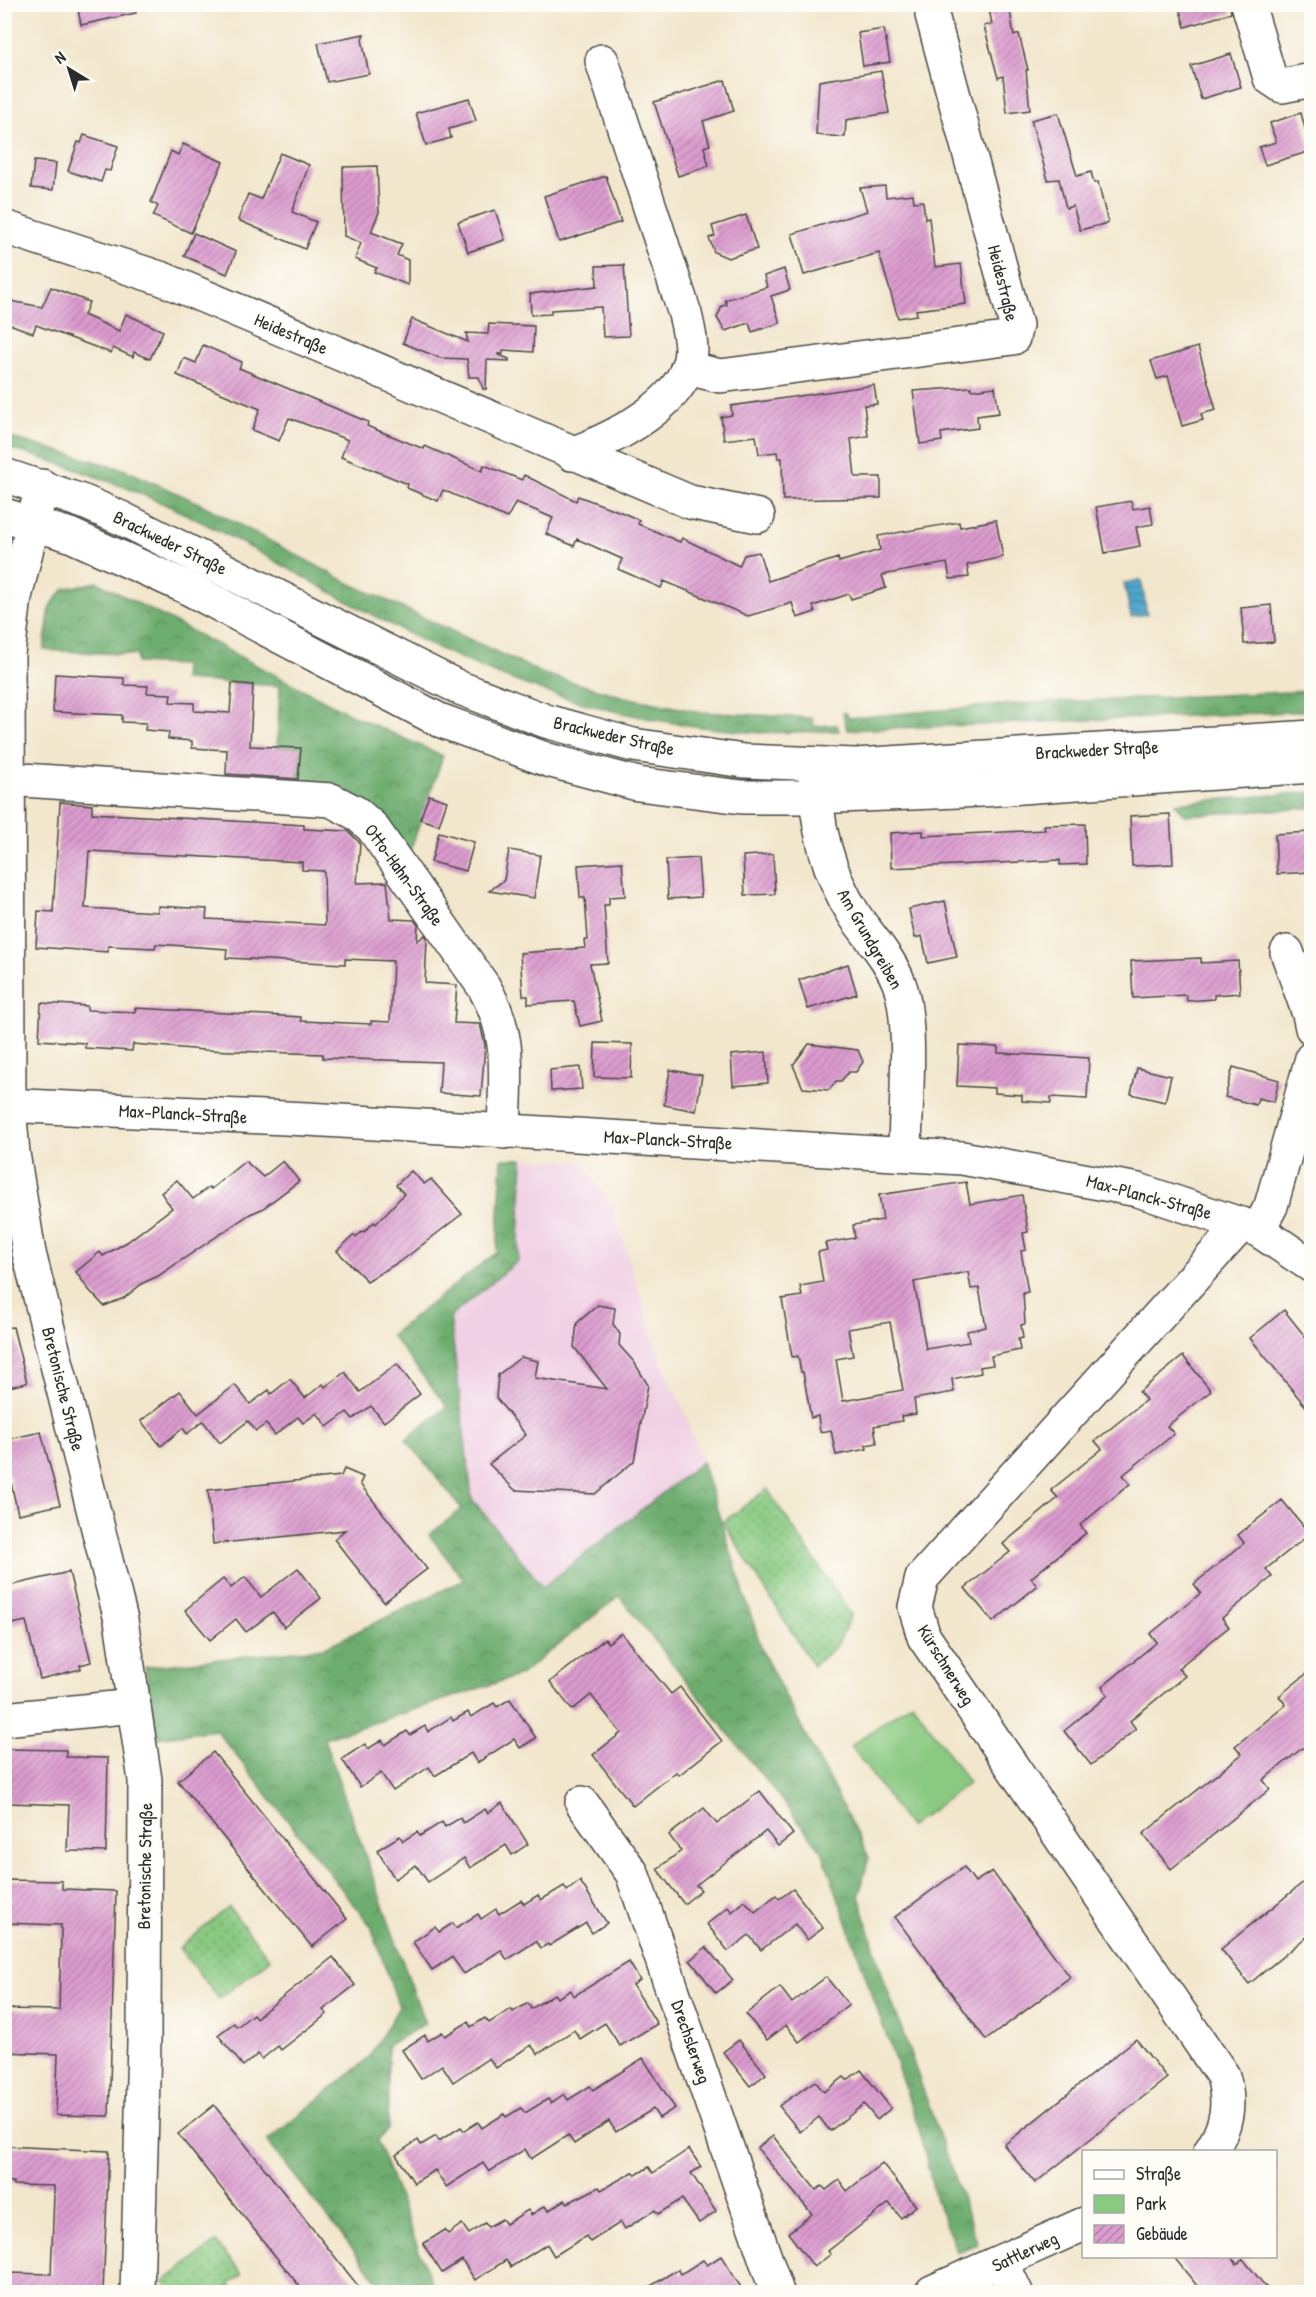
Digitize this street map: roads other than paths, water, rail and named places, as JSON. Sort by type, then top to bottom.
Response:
[{"type":"street","points":[[1248,4],[1270,78],[1282,86],[1311,80]]},
{"type":"street","name":"Heidestraße","points":[[687,368],[720,376],[1013,338],[1016,326],[932,15]]},
{"type":"street","points":[[572,454],[609,440],[635,424],[676,386],[687,368],[691,353],[685,314],[602,61]]},
{"type":"street","name":"Heidestraße","points":[[4,227],[163,279],[690,502],[758,516]]},
{"type":"street","name":"Brackweder Straße","points":[[4,475],[42,486],[121,518],[460,688],[546,721],[633,745],[744,761],[856,765],[1311,737]]},
{"type":"street","name":"Bretonische Straße","points":[[42,486],[18,518],[15,597],[8,654],[7,1105],[19,1194],[30,1252],[121,1620],[146,1800],[137,2292]]},
{"type":"street","name":"Brackweder Straße","points":[[18,518],[70,535],[184,586],[439,720],[548,760],[638,784],[742,796],[815,798],[982,790],[1311,766]]},
{"type":"street","name":"Am Grundgreiben","points":[[815,764],[815,798],[822,841],[838,885],[857,918],[880,949],[901,988],[906,1029],[905,1154]]},
{"type":"street","name":"Otto-Hahn-Straße","points":[[7,779],[331,800],[356,813],[372,827],[484,987],[496,1008],[503,1030],[506,1051],[504,1132]]},
{"type":"street","points":[[1287,952],[1310,1014],[1311,1028]]},
{"type":"street","name":"Kürschnerweg","points":[[1210,2150],[1226,2118],[1229,2097],[1223,2076],[924,1637],[915,1607],[922,1578],[1271,1206],[1311,1058]]},
{"type":"street","name":"Max-Planck-Straße","points":[[7,1105],[972,1159],[1138,1190],[1250,1227],[1311,1266]]},
{"type":"street","points":[[4,1719],[134,1706]]},
{"type":"street","name":"Drechslerweg","points":[[582,1803],[632,1874],[777,2292]]},
{"type":"street","name":"Sattlerweg","points":[[932,2292],[1002,2263],[1082,2224]]},
{"type":"street","points":[[1002,2263],[1016,2292]]},
{"type":"water","points":[[1141,580],[1147,614],[1131,617],[1124,583]]}]
